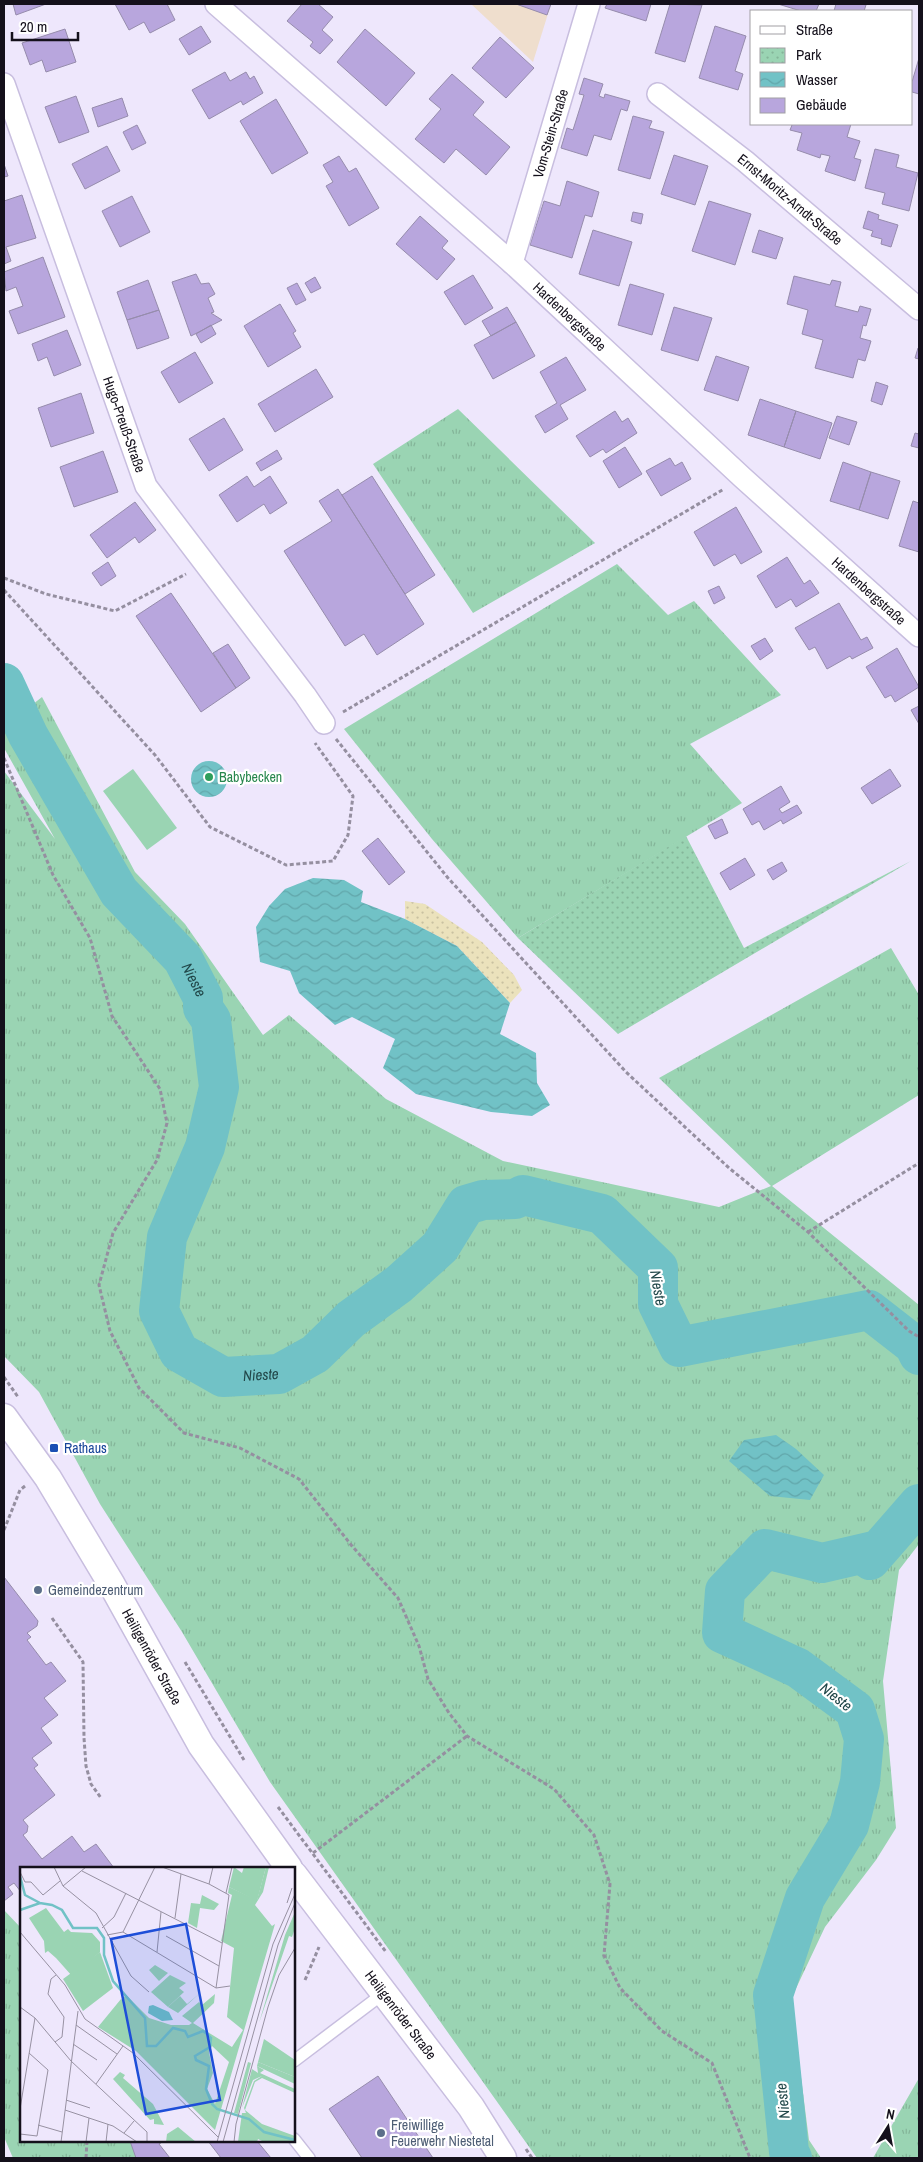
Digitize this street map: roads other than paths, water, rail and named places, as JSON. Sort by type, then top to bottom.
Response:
[{"type":"street","name":"Hardenbergstraße","points":[[216,4],[512,263],[744,478],[919,636]]},
{"type":"street","name":"Vom-Stein-Straße","points":[[512,263],[589,4]]},
{"type":"street","name":"Hugo-Preuß-Straße","points":[[4,84],[146,486],[306,695],[324,723]]},
{"type":"street","name":"Ernst-Moritz-Arndt-Straße","points":[[658,94],[745,161],[919,309]]},
{"type":"street","name":"Heiligenröder Straße","points":[[12,1408],[43,1471],[112,1585],[201,1745],[288,1867]]},
{"type":"street","name":"Heiligenröder Straße","points":[[295,1875],[471,2107],[512,2150]]},
{"type":"lane","points":[[295,2060],[384,1993]]},
{"type":"lane","points":[[295,2139],[309,2158]]},
{"type":"water","name":"Babybecken","points":[[209,761],[216,762],[222,766],[226,772],[226,786],[222,792],[216,796],[209,797],[202,796],[196,792],[192,786],[191,779],[192,772],[196,766],[202,762]]},
{"type":"water","points":[[313,878],[344,880],[363,891],[361,902],[405,919],[457,946],[510,1003],[500,1034],[536,1053],[537,1083],[550,1105],[532,1116],[491,1112],[416,1094],[383,1068],[395,1039],[352,1017],[335,1025],[299,993],[290,971],[260,962],[256,927],[269,906],[285,889]]},
{"type":"water","points":[[776,1435],[796,1449],[824,1475],[810,1500],[770,1496],[729,1461],[744,1440]]},
{"type":"waterway","name":"Nieste","points":[[4,683],[28,735],[119,892],[183,959],[203,998],[203,1008],[211,1020],[219,1087],[205,1147],[167,1237],[159,1311],[179,1352],[223,1377],[279,1374],[315,1354],[351,1319],[399,1284],[440,1247],[466,1205],[483,1200],[515,1199],[523,1195],[602,1214],[658,1268],[658,1304],[679,1347],[869,1310],[914,1345],[919,1355]]},
{"type":"waterway","name":"Nieste","points":[[792,2158],[789,2152],[773,1995],[805,1898],[849,1825],[860,1782],[864,1739],[855,1710],[798,1668],[722,1633],[725,1591],[765,1549],[822,1563],[878,1550],[870,1560],[919,1504]]},
{"type":"place","name":"Babybecken","points":[[209,777]]},
{"type":"place","name":"Rathaus","points":[[54,1448]]},
{"type":"place","name":"Gemeindezentrum","points":[[38,1590]]},
{"type":"place","name":"Freiwillige Feuerwehr Niestetal","points":[[381,2133]]}]
